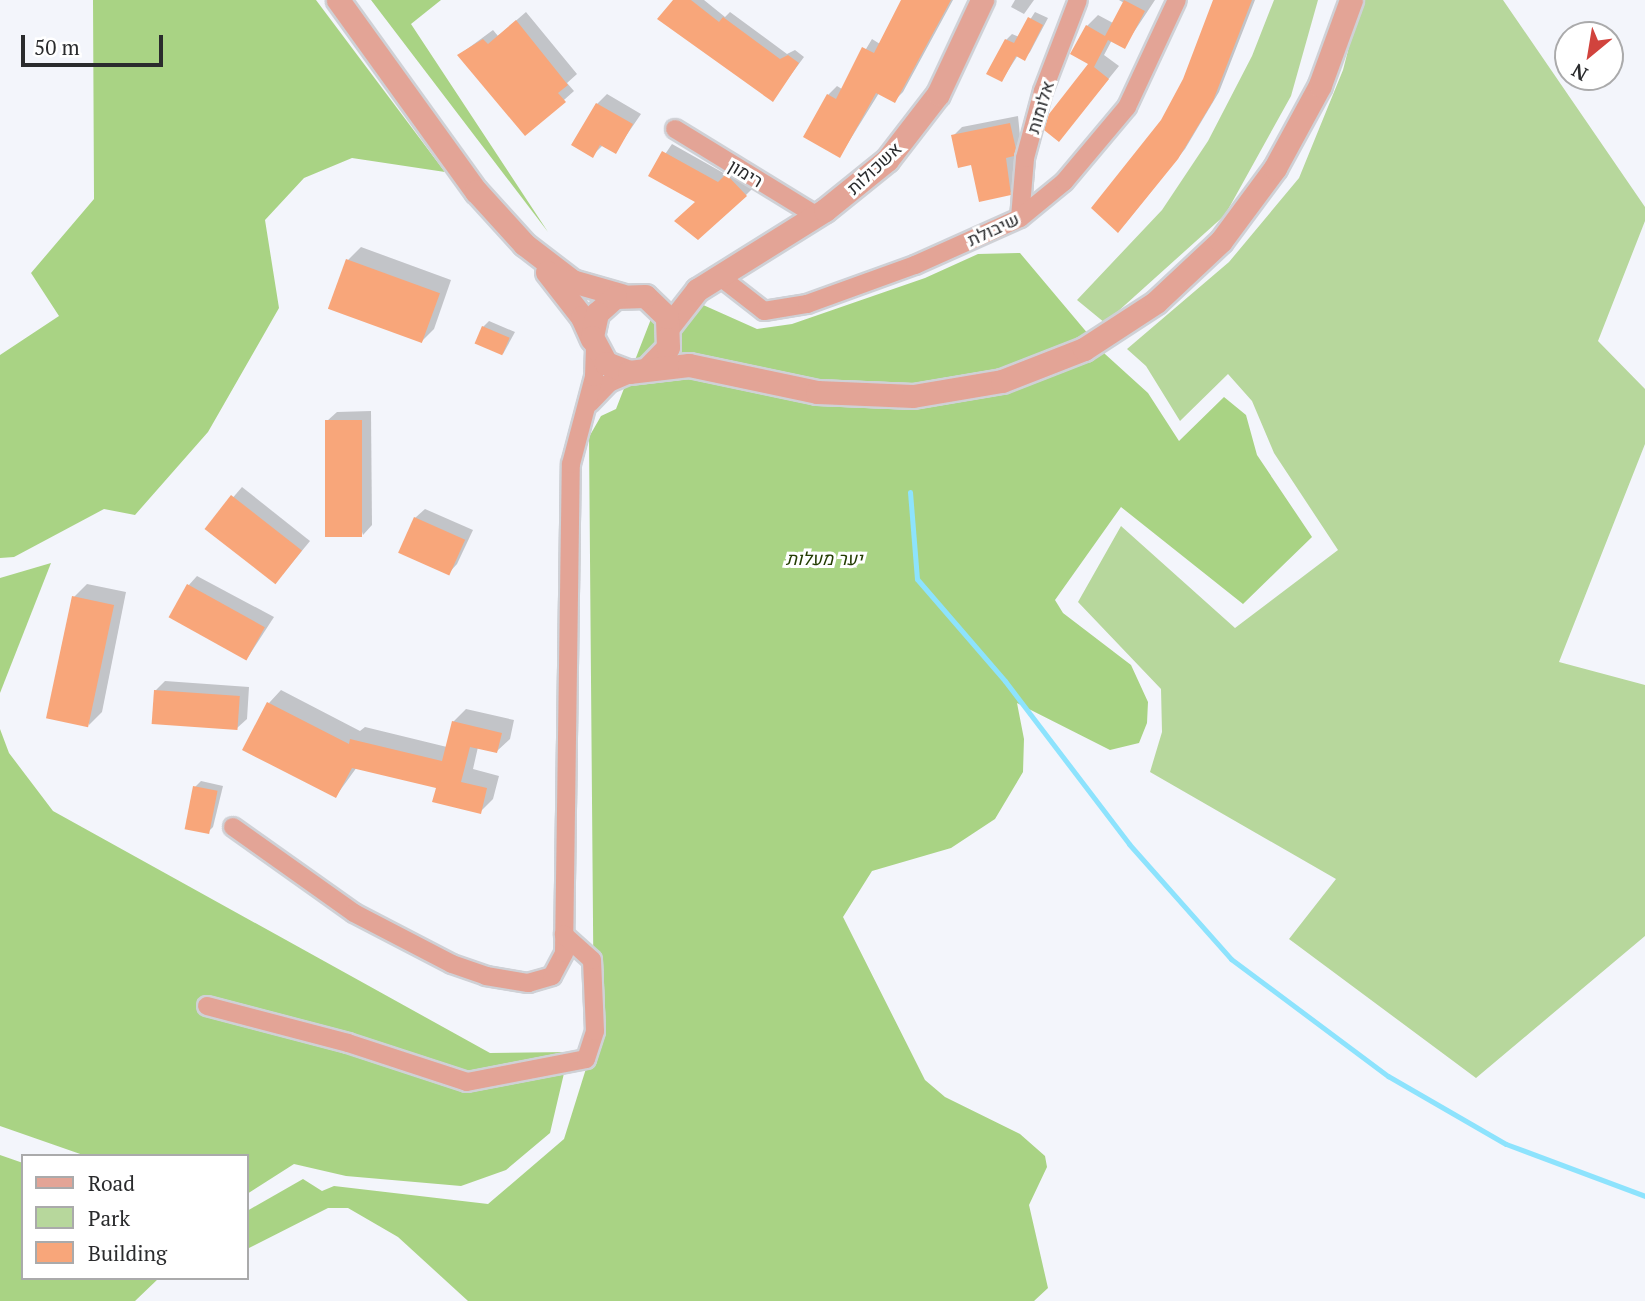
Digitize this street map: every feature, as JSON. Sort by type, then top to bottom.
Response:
[{"type":"street","name":"אשכולות","points":[[338,0],[476,191],[533,252],[578,311],[594,346]]},
{"type":"street","name":"אשכולות","points":[[670,327],[684,302],[713,279],[817,216],[867,177],[913,130],[960,52],[982,0]]},
{"type":"street","name":"אלומות","points":[[1020,218],[1025,158],[1042,91],[1078,0]]},
{"type":"street","name":"שיבולת","points":[[713,279],[764,311],[807,304],[915,265],[1020,218],[1064,181],[1127,107],[1177,0]]},
{"type":"street","points":[[594,346],[611,367],[641,370],[676,364],[714,369],[817,392],[913,396],[1002,381],[1084,349],[1156,302],[1221,241],[1282,157],[1320,85],[1351,0]]},
{"type":"street","name":"רימון","points":[[675,129],[817,216]]},
{"type":"street","name":"אשכולות","points":[[533,252],[572,281],[630,295],[672,294],[713,279]]},
{"type":"street","points":[[233,827],[354,913],[452,964],[486,976],[528,983],[552,976],[564,953],[571,473],[581,422],[594,377],[597,313],[630,295],[660,307],[688,353],[714,369]]},
{"type":"street","points":[[581,422],[604,386],[641,370],[665,352],[670,327]]},
{"type":"street","points":[[207,1006],[348,1044],[467,1082],[586,1059],[595,1031],[592,960],[564,935]]},
{"type":"green space","points":[[93,0],[316,0],[445,172],[352,158],[304,178],[265,220],[279,308],[208,432],[135,515],[104,509],[14,557],[0,558],[0,355],[59,316],[31,273],[94,199]]},
{"type":"green space","points":[[371,0],[441,0],[411,24],[548,232]]},
{"type":"green space","points":[[1274,0],[1318,0],[1291,96],[1225,215],[1105,323],[1077,300],[1162,210],[1208,141],[1252,56]]},
{"type":"green space","points":[[1361,0],[1503,0],[1554,74],[1554,91],[1565,91],[1645,207],[1645,221],[1598,341],[1645,389],[1645,444],[1559,662],[1645,685],[1645,936],[1476,1078],[1289,939],[1336,879],[1150,772],[1162,732],[1161,689],[1078,602],[1121,526],[1235,628],[1338,550],[1274,453],[1252,401],[1228,374],[1180,421],[1146,366],[1127,349],[1229,262],[1299,178],[1343,70]]},
{"type":"green space","name":"יער מעלות","points":[[1020,253],[1105,354],[1148,393],[1179,441],[1224,397],[1246,415],[1257,455],[1312,537],[1243,604],[1121,507],[1055,600],[1063,613],[1131,665],[1148,702],[1147,723],[1139,743],[1110,750],[1017,703],[1024,739],[1023,772],[995,819],[951,848],[872,871],[843,917],[925,1080],[945,1097],[1020,1134],[1045,1156],[1047,1167],[1029,1205],[1048,1288],[1034,1301],[468,1301],[398,1237],[348,1208],[328,1208],[248,1248],[248,1210],[303,1179],[322,1191],[334,1186],[488,1204],[564,1139],[594,1043],[589,437],[601,416],[616,409],[651,319],[701,304],[757,329],[792,324],[925,278],[978,254]]},
{"type":"green space","points":[[51,563],[0,693],[0,578]]},
{"type":"green space","points":[[0,729],[9,753],[53,811],[490,1053],[569,1052],[550,1133],[506,1170],[461,1186],[346,1176],[294,1164],[248,1193],[248,1154],[80,1154],[0,1126]]},
{"type":"green space","points":[[0,1155],[21,1162],[21,1280],[157,1280],[135,1301],[0,1301]]},
{"type":"building","points":[[673,0],[691,0],[719,22],[723,17],[780,59],[788,55],[799,63],[773,102],[657,19]]},
{"type":"building","points":[[901,0],[951,0],[895,103],[876,93],[840,158],[803,137],[827,94],[836,99],[862,47],[874,53]]},
{"type":"building","points":[[1124,0],[1145,11],[1125,49],[1108,40],[1094,67],[1109,79],[1059,142],[1044,130],[1049,114],[1088,64],[1070,54],[1086,25],[1105,36]]},
{"type":"building","points":[[1213,0],[1252,0],[1213,101],[1178,159],[1118,233],[1091,208],[1161,120],[1183,79]]},
{"type":"building","points":[[1028,17],[1043,25],[1025,61],[1016,56],[1002,82],[986,74],[1005,39],[1014,43]]},
{"type":"building","points":[[516,20],[568,85],[558,93],[566,102],[525,136],[457,55],[483,39],[488,44]]},
{"type":"building","points":[[596,103],[633,124],[616,154],[600,145],[593,158],[571,145]]},
{"type":"building","points":[[1010,123],[1016,149],[1014,156],[1006,158],[1011,195],[979,202],[971,165],[958,168],[951,135]]},
{"type":"building","points":[[662,151],[718,182],[726,174],[747,196],[698,240],[674,221],[695,202],[648,176]]},
{"type":"building","points":[[346,259],[440,293],[422,343],[328,309]]},
{"type":"building","points":[[482,326],[510,338],[502,355],[475,343]]},
{"type":"building","points":[[325,420],[362,420],[362,537],[325,537]]},
{"type":"building","points":[[231,495],[302,550],[275,584],[205,529]]},
{"type":"building","points":[[414,517],[465,540],[449,575],[398,553]]},
{"type":"building","points":[[187,584],[265,627],[246,660],[169,617]]},
{"type":"building","points":[[72,596],[114,605],[88,727],[46,718]]},
{"type":"building","points":[[154,690],[240,696],[237,730],[152,724]]},
{"type":"building","points":[[267,702],[349,744],[350,739],[442,761],[452,721],[502,733],[497,753],[470,747],[461,782],[487,788],[481,814],[432,802],[436,788],[352,768],[336,798],[242,750]]},
{"type":"building","points":[[193,786],[218,791],[209,834],[185,829]]},
{"type":"waterway","points":[[910,492],[917,579],[1005,681],[1129,844],[1231,959],[1388,1076],[1506,1144],[1645,1196]]}]
